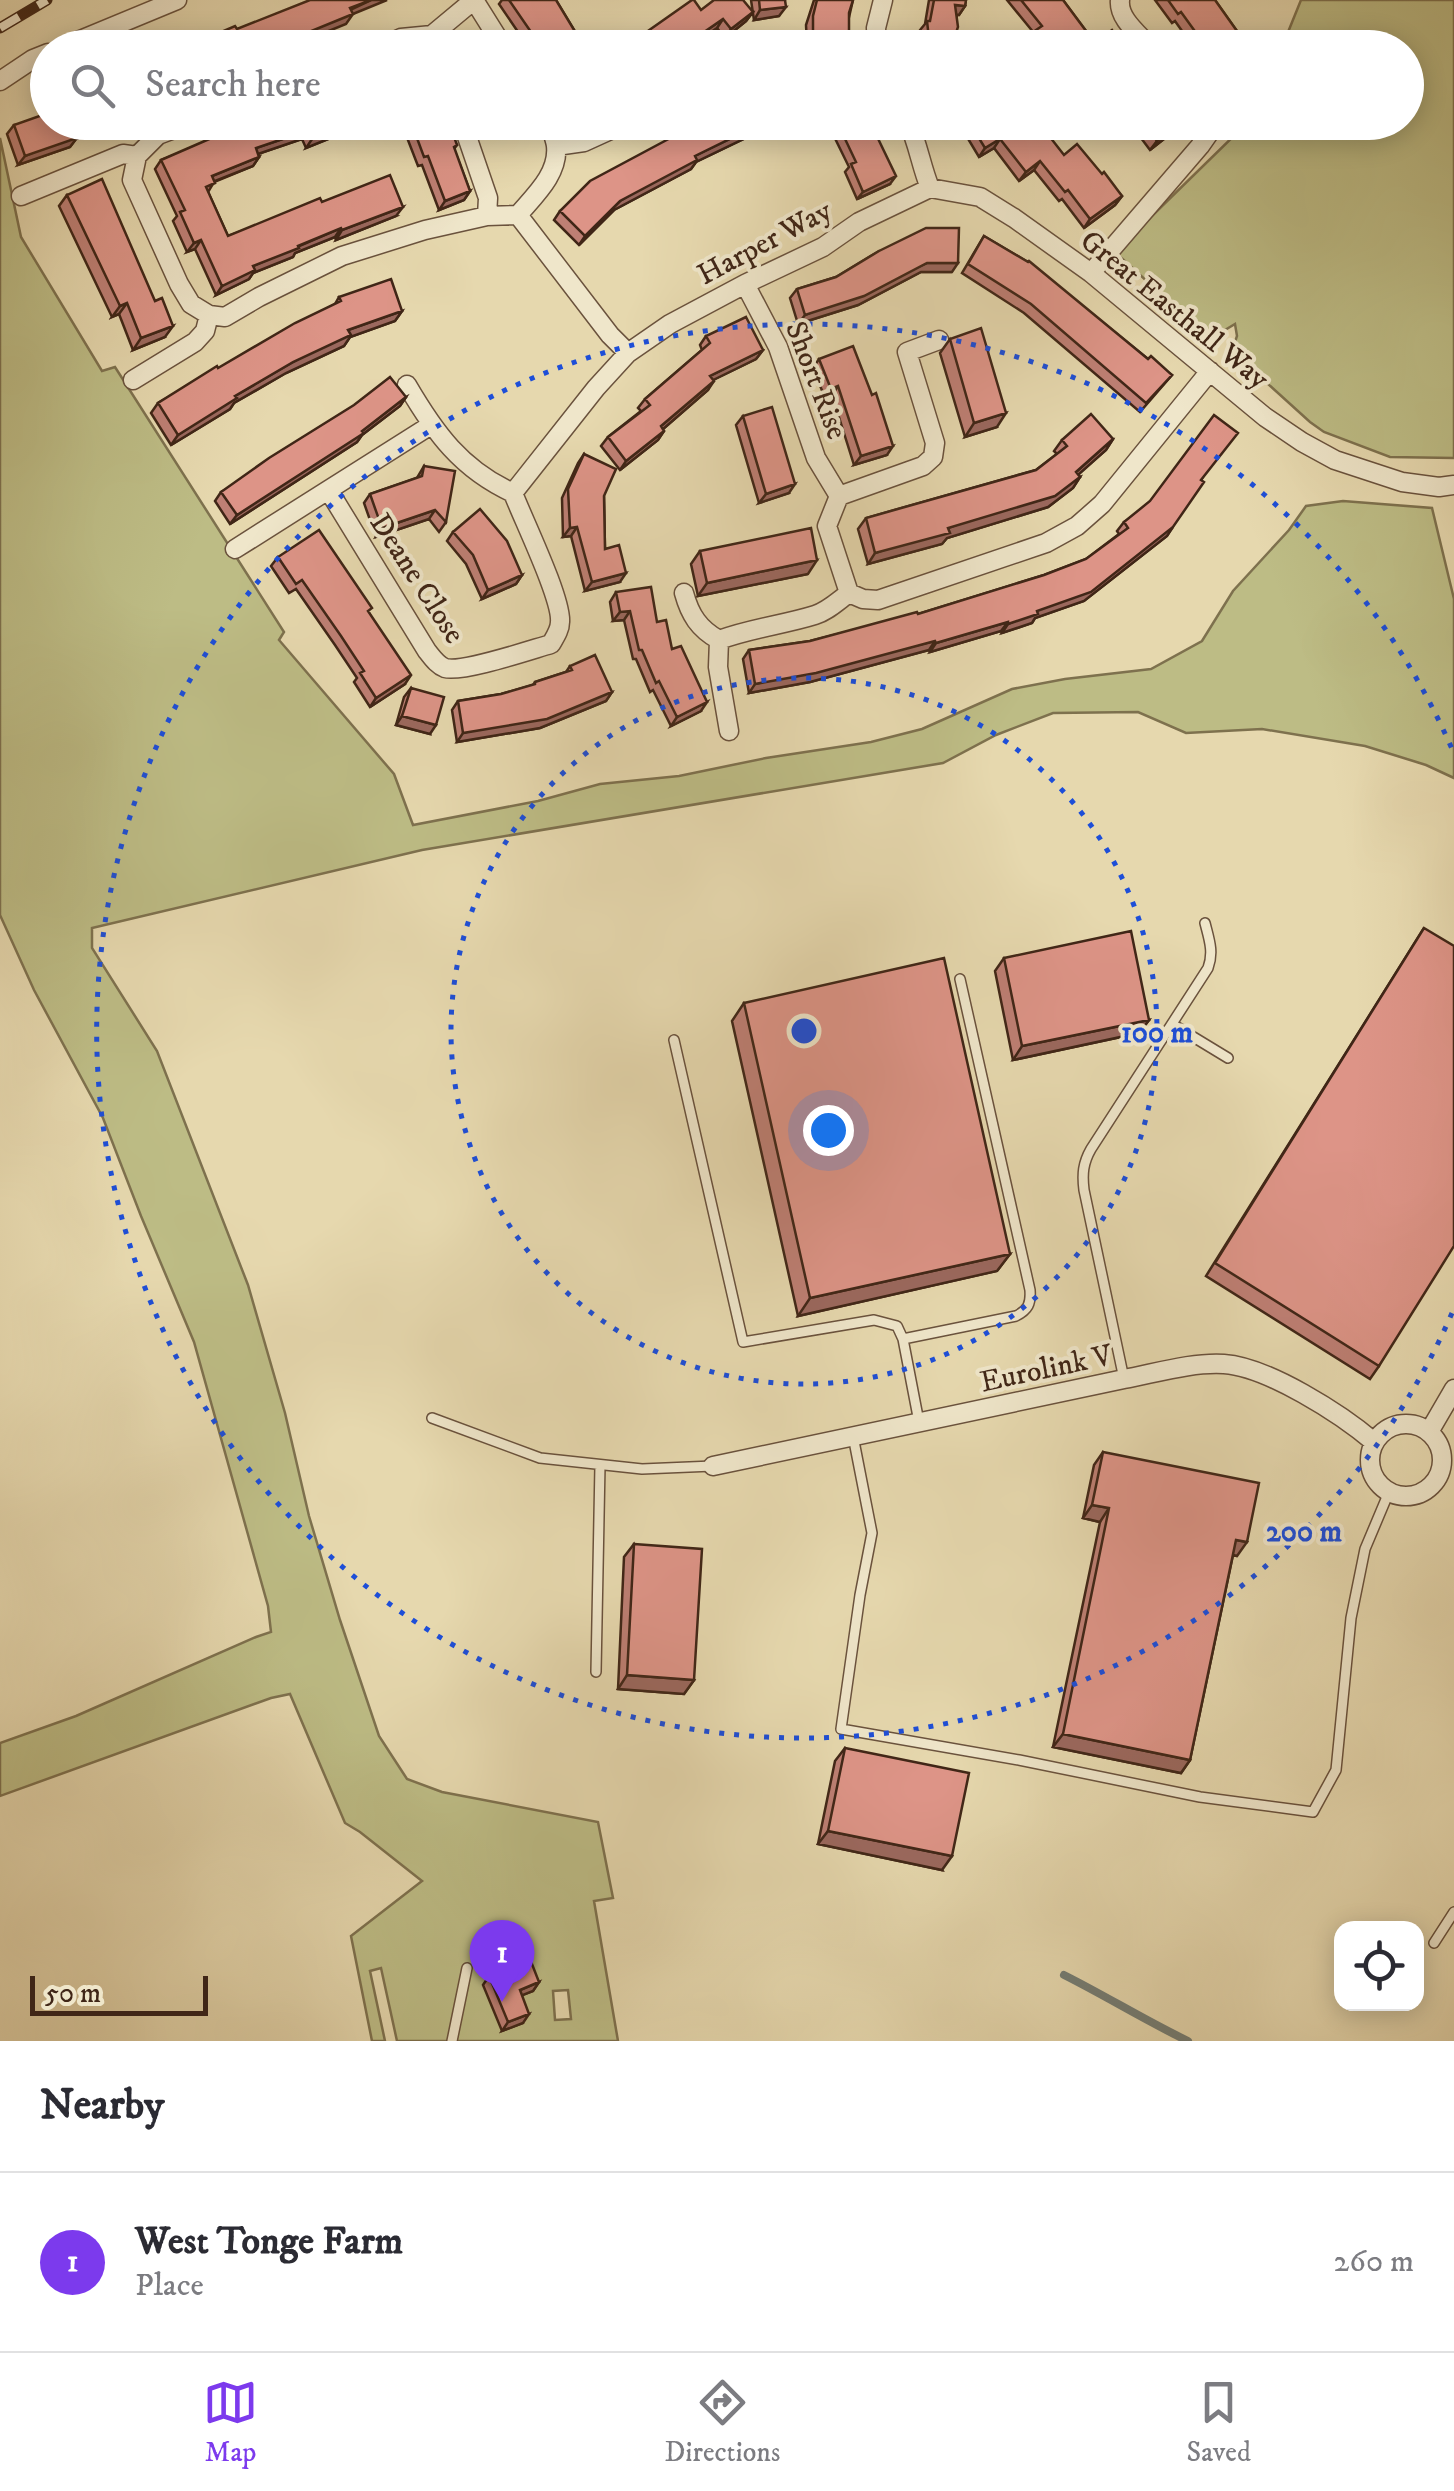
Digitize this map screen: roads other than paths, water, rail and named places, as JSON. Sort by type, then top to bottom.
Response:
[{"type":"street","points":[[104,30],[176,0]]},
{"type":"street","points":[[445,30],[474,0],[493,30]]},
{"type":"street","points":[[876,30],[882,0]]},
{"type":"street","points":[[1120,0],[1119,8],[1135,30]]},
{"type":"street","points":[[0,81],[30,61]]},
{"type":"street","points":[[152,140],[137,156],[132,180],[192,304],[208,315],[226,318],[342,256],[425,230],[487,216],[518,215],[546,182],[554,163],[554,140]]},
{"type":"street","points":[[468,140],[488,198],[487,216]]},
{"type":"street","points":[[556,146],[588,140]]},
{"type":"street","points":[[916,140],[930,188]]},
{"type":"street","points":[[1091,273],[1204,140]]},
{"type":"street","points":[[21,196],[123,154],[137,156]]},
{"type":"street","name":"Great Easthall Way","points":[[930,188],[980,197],[1091,273],[1265,417],[1302,442],[1335,460],[1402,482],[1454,486]]},
{"type":"street","name":"Harper Way","points":[[628,352],[670,324],[930,188]]},
{"type":"street","points":[[407,385],[452,451],[492,484],[512,493],[628,352],[610,336],[518,215]]},
{"type":"street","name":"Short Rise","points":[[745,284],[778,347],[816,458],[839,496]]},
{"type":"street","points":[[133,380],[195,342],[206,332],[208,315]]},
{"type":"street","points":[[939,340],[907,352],[935,443],[932,456],[923,466],[839,496],[827,526],[849,593],[862,599],[878,600],[1046,543],[1076,526],[1102,504],[1210,371]]},
{"type":"street","points":[[235,549],[431,425]]},
{"type":"street","name":"Deane Close","points":[[328,491],[426,651],[447,669],[551,644],[558,630],[561,618],[555,598],[512,493]]},
{"type":"street","points":[[684,593],[689,613],[707,634],[720,640],[746,630],[816,615],[849,593]]},
{"type":"street","points":[[720,640],[718,667],[728,730]]},
{"type":"street","name":"Eurolink V","points":[[713,1466],[1124,1379],[1223,1364],[1253,1370],[1282,1383],[1374,1442]]},
{"type":"street","points":[[1430,1432],[1454,1389]]},
{"type":"street","points":[[1418,1425],[1438,1441],[1446,1481],[1412,1496],[1389,1492],[1373,1476],[1370,1453],[1374,1442],[1393,1426],[1418,1425]]},
{"type":"lane","points":[[1124,1379],[1082,1173],[1090,1152],[1211,960],[1206,923]]},
{"type":"lane","points":[[903,1339],[1016,1316],[1026,1311],[1031,1301],[960,978]]},
{"type":"lane","points":[[1172,1024],[1228,1058]]},
{"type":"lane","points":[[674,1040],[743,1342],[874,1320],[897,1326],[919,1422]]},
{"type":"lane","points":[[432,1418],[540,1458],[642,1469],[713,1466]]},
{"type":"lane","points":[[853,1436],[872,1532],[841,1730],[1019,1760],[1200,1798],[1313,1812],[1336,1770],[1351,1618],[1365,1550],[1389,1492]]},
{"type":"lane","points":[[596,1672],[600,1465]]},
{"type":"lane","points":[[1434,1944],[1454,1912]]},
{"type":"lane","points":[[452,2041],[466,1968]]},
{"type":"waterway","points":[[1064,1975],[1188,2041]]},
{"type":"railway","points":[[0,28],[47,0]]},
{"type":"place","name":"West Tonge Farm","points":[[502,2002]]}]
